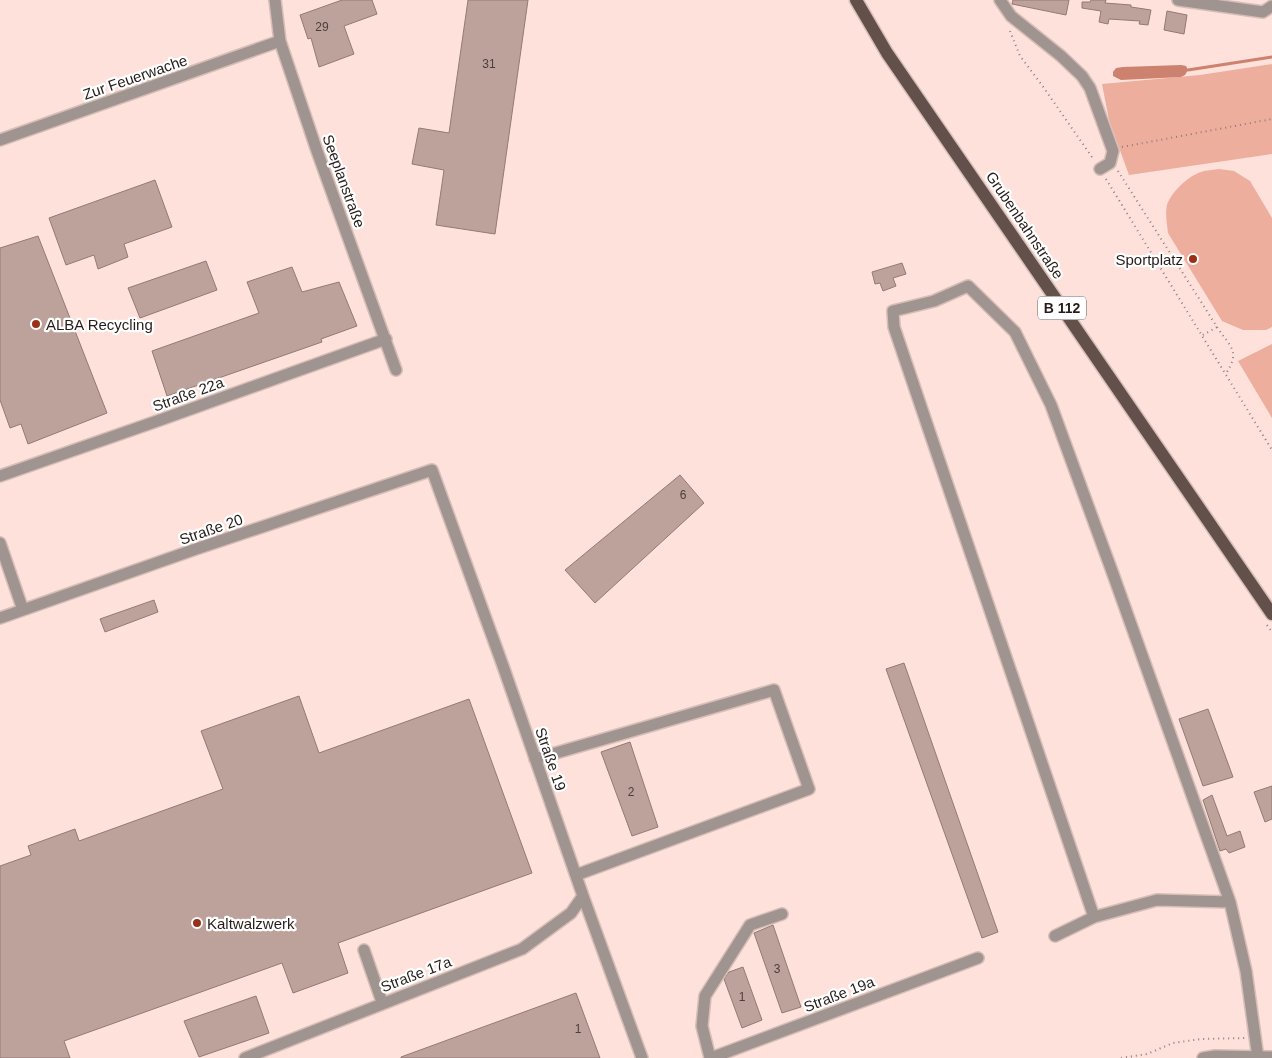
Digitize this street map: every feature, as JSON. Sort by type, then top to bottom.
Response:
[{"type":"main road","name":"Grubenbahnstraße","points":[[856,0],[887,53],[1272,614]]},
{"type":"street","name":"Seeplanstraße","points":[[275,0],[280,42],[396,370]]},
{"type":"street","points":[[1000,0],[1012,16],[1061,56],[1082,76],[1090,88],[1112,149],[1110,163],[1100,169]]},
{"type":"street","points":[[1178,0],[1263,12],[1272,6]]},
{"type":"street","name":"Zur Feuerwache","points":[[0,140],[280,42]]},
{"type":"street","points":[[1094,917],[894,328],[893,311],[934,301],[968,286],[1015,332],[1051,405],[1117,583],[1230,902],[1246,971],[1258,1057]]},
{"type":"street","name":"Straße 22a","points":[[0,476],[386,339]]},
{"type":"street","name":"Straße 20","points":[[0,618],[205,546],[432,470]]},
{"type":"street","name":"Straße 19","points":[[432,470],[582,896],[642,1058]]},
{"type":"street","points":[[0,543],[23,610]]},
{"type":"street","points":[[535,759],[774,690],[809,789],[576,875]]},
{"type":"street","name":"Straße 17a","points":[[245,1058],[281,1045],[382,1002],[522,949],[571,913],[582,896]]},
{"type":"street","points":[[1055,936],[1094,917],[1157,900],[1230,902]]},
{"type":"street","points":[[710,1058],[702,1026],[705,996],[750,925],[782,914]]},
{"type":"street","points":[[364,950],[382,1002]]},
{"type":"street","name":"Straße 19a","points":[[710,1058],[978,958]]},
{"type":"street","points":[[1202,1058],[1272,1057]]},
{"type":"path","points":[[1007,24],[1020,56],[1100,169],[1272,450]]},
{"type":"path","points":[[1112,149],[1272,119]]},
{"type":"path","points":[[1110,163],[1118,170],[1216,327],[1231,347],[1234,356],[1232,364],[1225,375]]},
{"type":"path","points":[[1201,336],[1216,327]]},
{"type":"path","points":[[1121,1058],[1147,1054],[1173,1042],[1201,1039],[1255,1038]]},
{"type":"shaded area","points":[[1272,64],[1272,154],[1129,175],[1109,120],[1102,84],[1200,75]]},
{"type":"shaded area","points":[[1186,66],[1188,70],[1181,77],[1121,80],[1113,76],[1116,68]]},
{"type":"shaded area","name":"Sportplatz","points":[[1219,169],[1234,171],[1250,181],[1272,218],[1272,327],[1266,330],[1243,330],[1222,321],[1168,233],[1166,208],[1173,194],[1182,184],[1198,173]]},
{"type":"shaded area","points":[[1272,344],[1272,418],[1238,361]]},
{"type":"building","points":[[342,0],[372,0],[377,14],[344,26],[354,54],[319,67],[311,38],[308,39],[300,15]]},
{"type":"building","points":[[468,0],[528,0],[495,234],[436,225],[444,170],[412,164],[419,128],[449,133]]},
{"type":"building","points":[[1013,0],[1069,0],[1066,15],[1012,4]]},
{"type":"building","points":[[1091,0],[1106,0],[1105,3],[1131,5],[1131,7],[1151,10],[1148,25],[1139,24],[1140,21],[1109,19],[1108,24],[1099,22],[1101,11],[1082,8],[1082,2],[1090,2]]},
{"type":"building","points":[[1167,11],[1187,15],[1184,34],[1164,30]]},
{"type":"building","points":[[155,180],[172,227],[124,244],[128,257],[98,269],[94,255],[66,265],[49,218]]},
{"type":"building","name":"ALBA Recycling","points":[[38,236],[107,413],[28,444],[21,424],[10,428],[0,400],[0,248]]},
{"type":"building","points":[[206,261],[217,290],[140,318],[128,288]]},
{"type":"building","points":[[902,263],[906,274],[893,278],[896,286],[883,291],[880,283],[875,284],[872,272]]},
{"type":"building","points":[[292,267],[302,292],[339,282],[357,326],[321,339],[322,342],[167,396],[152,351],[259,313],[247,282]]},
{"type":"building","points":[[680,475],[704,503],[595,603],[565,570]]},
{"type":"building","points":[[154,600],[158,612],[105,632],[100,619]]},
{"type":"building","points":[[904,663],[998,932],[982,938],[886,669]]},
{"type":"building","name":"Kaltwalzwerk","points":[[299,696],[319,753],[469,699],[532,873],[338,943],[348,973],[293,993],[282,963],[64,1041],[70,1058],[0,1058],[0,866],[31,855],[28,846],[75,829],[79,841],[223,789],[201,731]]},
{"type":"building","points":[[1208,709],[1233,777],[1203,786],[1179,719]]},
{"type":"building","points":[[630,742],[658,827],[632,836],[601,752]]},
{"type":"building","points":[[1272,786],[1272,819],[1265,822],[1254,792]]},
{"type":"building","points":[[1212,795],[1227,836],[1240,831],[1245,847],[1229,853],[1226,849],[1220,851],[1203,800]]},
{"type":"building","points":[[773,925],[801,1007],[782,1013],[754,933]]},
{"type":"building","points":[[743,967],[762,1020],[742,1028],[724,979],[729,972]]},
{"type":"building","points":[[576,993],[600,1058],[401,1058],[401,1057]]},
{"type":"building","points":[[256,996],[269,1033],[199,1057],[184,1021]]},
{"type":"waterway","points":[[1188,70],[1272,57]]},
{"type":"place","name":"Sportplatz","points":[[1193,259]]},
{"type":"place","name":"ALBA Recycling","points":[[36,324]]},
{"type":"place","name":"Kaltwalzwerk","points":[[197,923]]}]
